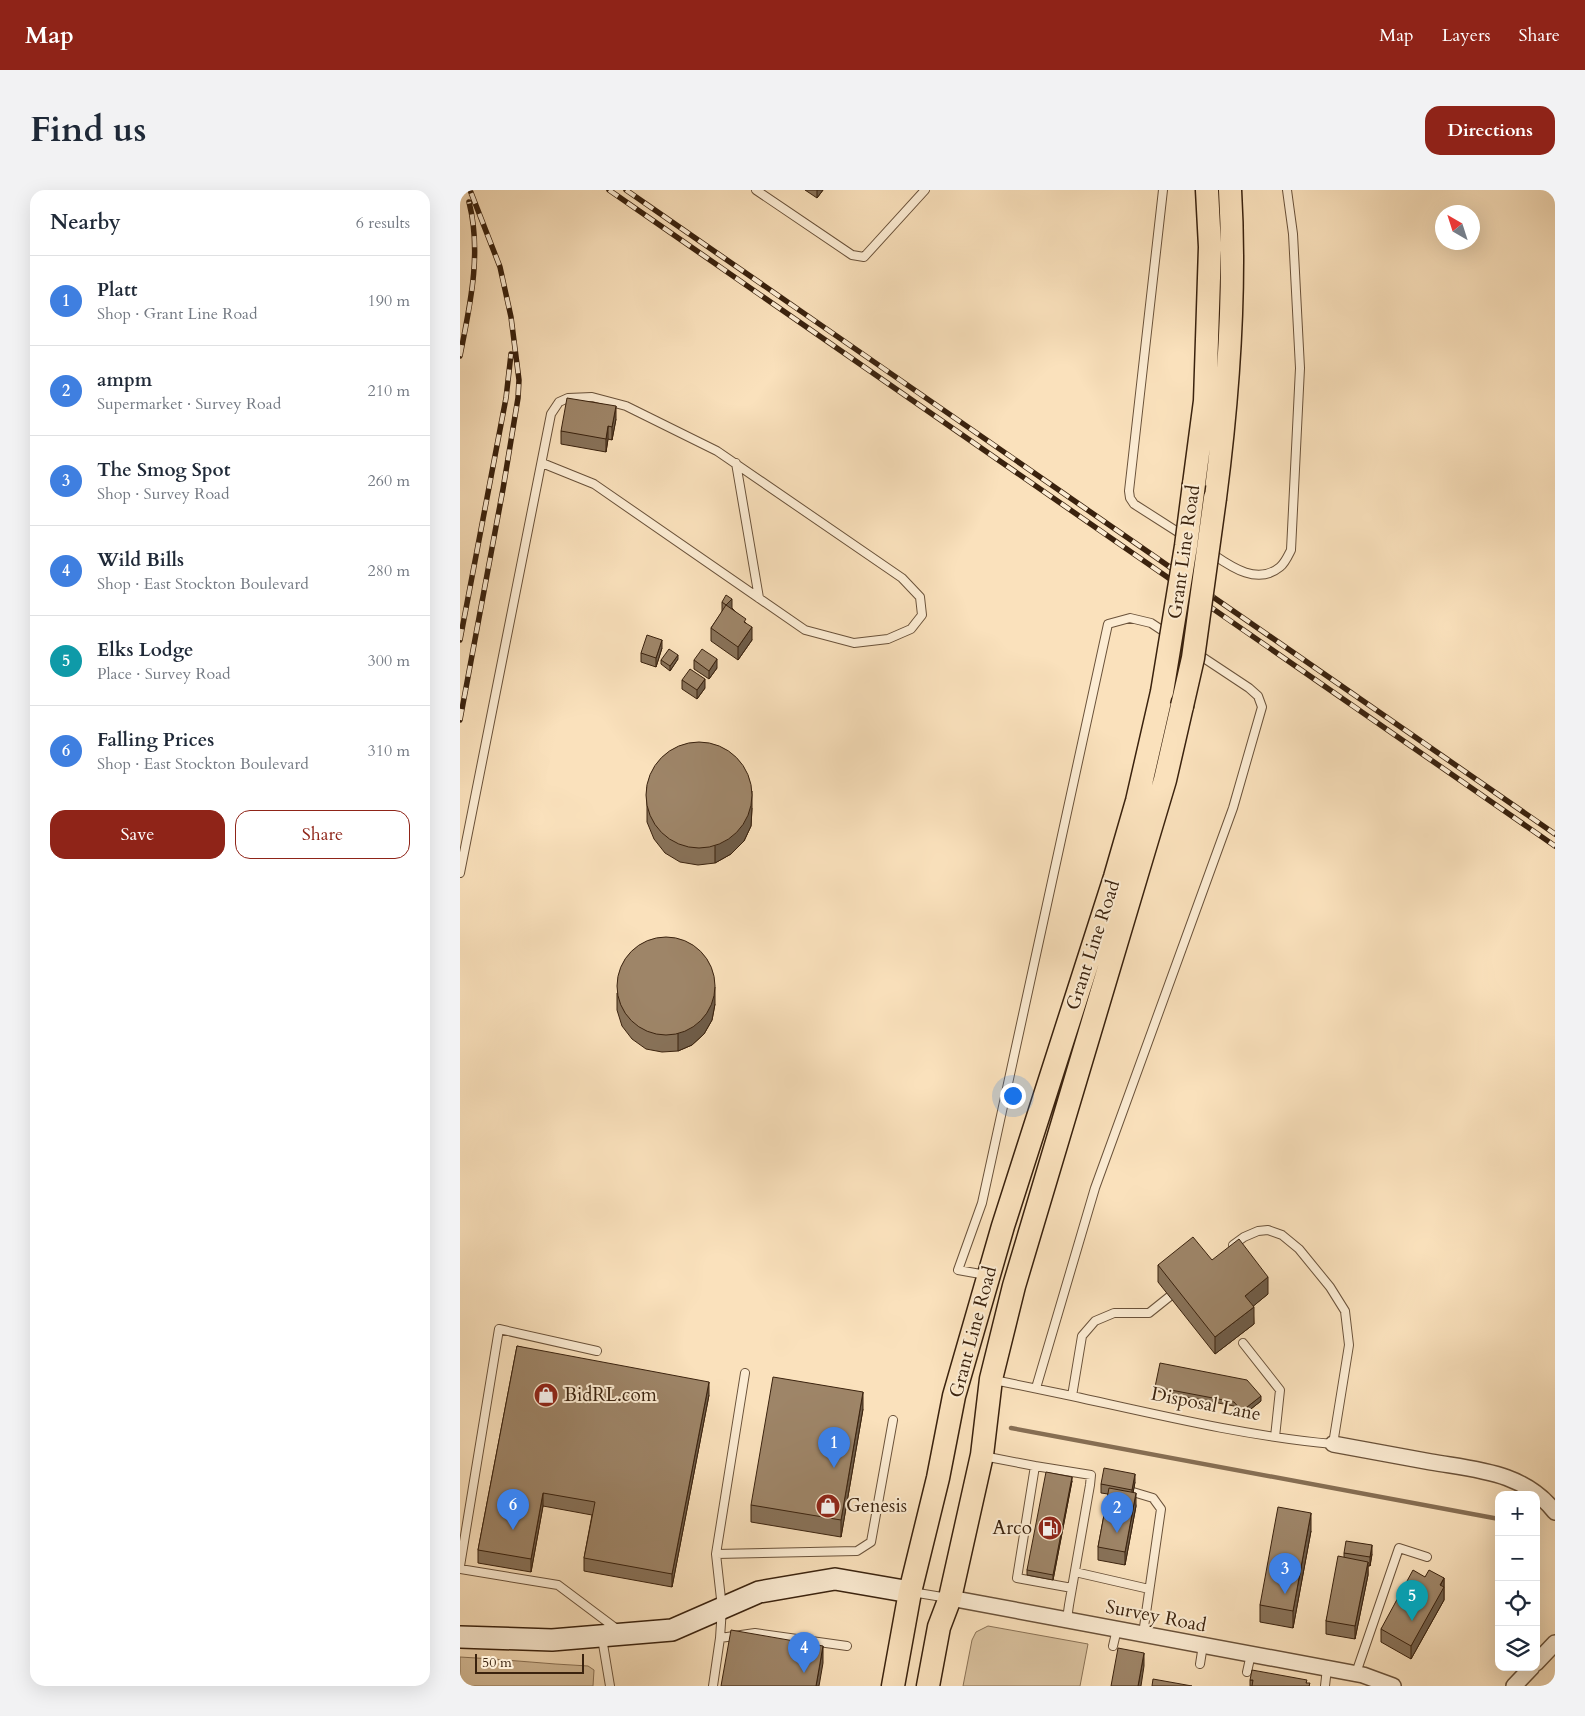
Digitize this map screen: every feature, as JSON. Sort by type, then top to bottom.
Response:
[{"type":"main road","name":"Grant Line Road","points":[[893,1686],[910,1592],[937,1483],[954,1396],[988,1276],[1115,877],[1137,801],[1162,692],[1186,546],[1205,402],[1210,247],[1207,190]]},
{"type":"main road","name":"Grant Line Road","points":[[928,1686],[939,1627],[950,1598],[982,1456],[991,1379],[1014,1286],[1165,780],[1193,658],[1222,439],[1230,322],[1232,212],[1230,190]]},
{"type":"main road","points":[[460,1637],[552,1640],[672,1630],[759,1592],[835,1579],[910,1592]]},
{"type":"street","name":"Disposal Lane","points":[[1333,1444],[1500,1474],[1528,1487],[1546,1501],[1555,1512]]},
{"type":"street","name":"Survey Road","points":[[950,1598],[1356,1673],[1375,1682],[1393,1686]]},
{"type":"street","points":[[1540,1659],[1555,1643]]},
{"type":"street","points":[[1514,1686],[1528,1671]]},
{"type":"lane","points":[[756,190],[852,256],[864,257],[925,190]]},
{"type":"lane","points":[[1163,190],[1129,492],[1134,504],[1195,543]]},
{"type":"lane","points":[[1203,548],[1235,568],[1255,575],[1269,573],[1280,567],[1291,550],[1300,368],[1293,234],[1288,190]]},
{"type":"lane","points":[[460,873],[551,414],[559,402],[568,398],[592,397],[626,406],[718,451],[902,578],[920,597],[922,615],[911,629],[888,639],[854,643],[805,630],[594,484],[542,464]]},
{"type":"lane","points":[[736,464],[759,598]]},
{"type":"lane","points":[[988,1276],[958,1270],[982,1203],[1108,624],[1130,618],[1151,623],[1250,688],[1261,701],[1262,707],[1233,808],[1095,1188],[1036,1388]]},
{"type":"lane","points":[[1228,1249],[1244,1237],[1258,1231],[1268,1230],[1282,1235],[1299,1249],[1330,1287],[1345,1311],[1350,1345],[1333,1444]]},
{"type":"lane","points":[[1072,1396],[1082,1336],[1095,1321],[1114,1313],[1149,1313],[1168,1297]]},
{"type":"lane","points":[[460,1566],[499,1329],[597,1351]]},
{"type":"lane","points":[[1243,1343],[1280,1390],[1276,1437]]},
{"type":"lane","points":[[713,1686],[722,1608],[716,1554],[745,1373]]},
{"type":"lane","name":"Disposal Lane","points":[[991,1379],[1179,1420],[1276,1437],[1333,1444]]},
{"type":"lane","points":[[716,1554],[857,1551],[871,1542],[893,1420]]},
{"type":"lane","points":[[982,1456],[1091,1475],[1093,1485],[1067,1619]]},
{"type":"lane","points":[[1035,1466],[1017,1578],[1072,1588]]},
{"type":"lane","points":[[1133,1492],[1153,1498],[1161,1509],[1143,1634]]},
{"type":"lane","points":[[1356,1673],[1399,1548],[1427,1557]]},
{"type":"lane","points":[[460,1570],[558,1585],[623,1634]]},
{"type":"lane","points":[[1075,1572],[1149,1589]]},
{"type":"lane","name":"Survey Road","points":[[910,1592],[950,1598]]},
{"type":"lane","points":[[1113,1646],[1117,1629]]},
{"type":"lane","points":[[720,1638],[755,1633],[847,1646]]},
{"type":"lane","points":[[602,1636],[610,1686]]},
{"type":"lane","points":[[1200,1664],[1203,1645]]},
{"type":"lane","points":[[1247,1672],[1251,1654]]},
{"type":"lane","points":[[1325,1686],[1327,1668]]},
{"type":"shaded area","points":[[988,1626],[1088,1644],[1080,1686],[963,1686],[972,1640],[976,1632]]},
{"type":"shaded area","points":[[460,1657],[588,1666],[594,1670],[593,1686],[460,1686]]},
{"type":"building","points":[[567,398],[616,406],[612,427],[608,426],[606,439],[561,431]]},
{"type":"building","points":[[726,595],[732,599],[726,605],[722,602]]},
{"type":"building","points":[[726,605],[746,619],[744,622],[752,627],[738,647],[711,628]]},
{"type":"building","points":[[647,635],[662,640],[656,658],[641,653]]},
{"type":"building","points":[[669,649],[678,655],[670,666],[661,660]]},
{"type":"building","points":[[702,649],[717,659],[709,671],[694,660]]},
{"type":"building","points":[[690,669],[705,679],[697,690],[682,680]]},
{"type":"building","points":[[699,742],[719,746],[736,758],[748,775],[752,795],[748,815],[736,832],[719,844],[699,848],[679,844],[662,832],[650,815],[646,795],[650,775],[662,758],[679,746]]},
{"type":"building","points":[[666,937],[685,941],[701,951],[711,967],[715,986],[711,1005],[701,1021],[685,1031],[666,1035],[647,1031],[631,1021],[621,1005],[617,986],[621,967],[631,951],[647,941]]},
{"type":"building","points":[[1193,1237],[1212,1260],[1239,1239],[1268,1277],[1245,1296],[1254,1307],[1215,1337],[1158,1265]]},
{"type":"building","points":[[517,1346],[709,1382],[672,1574],[584,1558],[595,1502],[543,1493],[531,1559],[478,1550]]},
{"type":"building","points":[[1160,1363],[1247,1380],[1261,1396],[1242,1411],[1234,1402],[1155,1387]]},
{"type":"building","points":[[773,1377],[863,1392],[841,1520],[751,1505]]},
{"type":"building","points":[[1104,1468],[1135,1474],[1132,1490],[1101,1484]]},
{"type":"building","name":"Arco","points":[[1046,1472],[1072,1477],[1053,1575],[1027,1570]]},
{"type":"building","points":[[1109,1488],[1136,1493],[1125,1552],[1098,1547]]},
{"type":"building","points":[[1278,1507],[1311,1513],[1293,1611],[1260,1605]]},
{"type":"building","points":[[1346,1541],[1372,1545],[1370,1557],[1344,1553]]},
{"type":"building","points":[[1338,1556],[1368,1562],[1355,1626],[1326,1621]]},
{"type":"building","points":[[1413,1570],[1425,1577],[1429,1570],[1444,1578],[1440,1585],[1444,1587],[1411,1646],[1381,1629]]},
{"type":"building","points":[[731,1630],[823,1646],[816,1686],[721,1686]]},
{"type":"building","points":[[1118,1648],[1144,1653],[1138,1686],[1111,1686]]},
{"type":"building","points":[[1252,1670],[1307,1680],[1306,1683],[1310,1683],[1309,1686],[1252,1686],[1253,1680],[1250,1680]]},
{"type":"building","points":[[1153,1679],[1192,1686],[1152,1686]]},
{"type":"waterway","points":[[1011,1428],[1495,1518]]},
{"type":"railway","points":[[460,720],[503,489],[518,398],[519,380],[511,317],[500,267],[470,190]]},
{"type":"railway","points":[[609,190],[1555,846]]},
{"type":"railway","points":[[626,190],[1555,834]]},
{"type":"railway","points":[[460,356],[471,298],[475,260],[473,221],[469,202]]},
{"type":"railway","points":[[460,640],[506,398],[511,354]]},
{"type":"place","name":"BidRL.com","points":[[546,1395]]},
{"type":"place","name":"Platt","points":[[834,1468]]},
{"type":"place","name":"Genesis","points":[[828,1506]]},
{"type":"place","name":"Arco","points":[[1050,1528]]},
{"type":"place","name":"Falling Prices","points":[[513,1530]]},
{"type":"place","name":"ampm","points":[[1117,1533]]},
{"type":"place","name":"The Smog Spot","points":[[1285,1594]]},
{"type":"place","name":"Elks Lodge","points":[[1412,1621]]},
{"type":"place","name":"Wild Bills","points":[[804,1673]]}]
